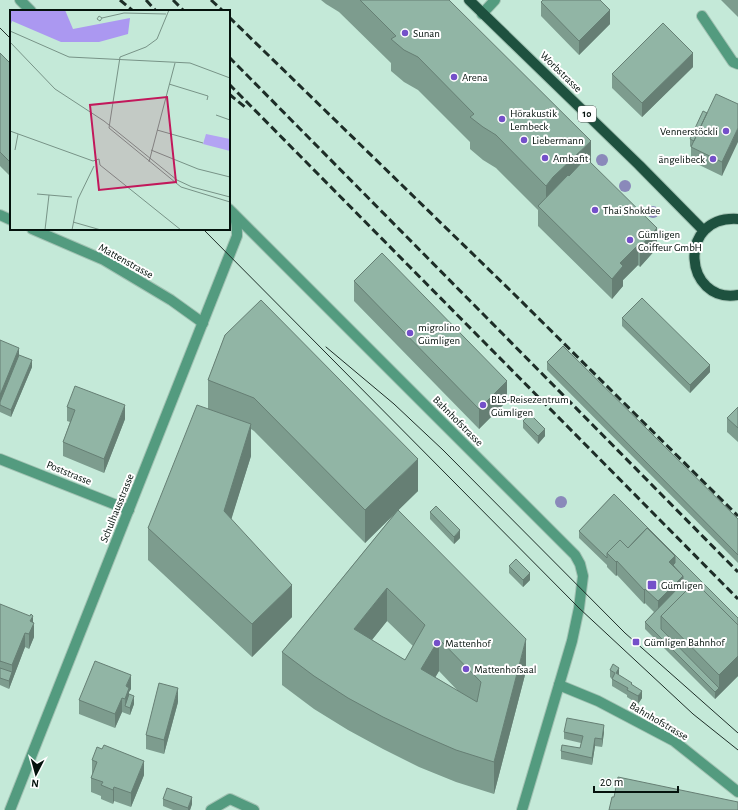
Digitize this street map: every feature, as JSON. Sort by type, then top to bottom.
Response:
[{"type":"main road","name":"Worbstrasse","points":[[469,0],[639,165],[704,231]]},
{"type":"main road","points":[[738,219],[728,219],[715,222],[704,231],[697,242],[693,254],[695,266],[700,278],[708,287],[719,294],[731,296],[738,295]]},
{"type":"street","points":[[20,0],[31,10]]},
{"type":"street","points":[[482,14],[495,0]]},
{"type":"street","points":[[702,16],[733,62],[738,64]]},
{"type":"street","name":"Schulhausstrasse","points":[[10,810],[237,236],[236,226],[231,211]]},
{"type":"street","name":"Bahnhofstrasse","points":[[231,211],[575,555],[580,564],[583,576],[576,622],[522,810]]},
{"type":"street","points":[[0,215],[10,220]]},
{"type":"street","name":"Mattenstrasse","points":[[34,230],[104,260],[171,300],[203,323]]},
{"type":"street","name":"Poststrasse","points":[[0,459],[129,510]]},
{"type":"street","name":"Bahnhofstrasse","points":[[559,685],[598,701],[674,741],[738,792]]},
{"type":"street","points":[[211,810],[230,799],[254,810]]},
{"type":"building","points":[[360,0],[449,0],[591,141],[553,177],[546,186],[496,135],[470,117],[474,114],[418,57],[404,50],[391,39],[396,36]]},
{"type":"building","points":[[543,0],[600,0],[610,10],[579,41],[541,2]]},
{"type":"building","points":[[663,23],[693,53],[642,103],[612,74]]},
{"type":"building","points":[[0,53],[10,63],[10,162],[0,152]]},
{"type":"building","points":[[716,94],[738,104],[738,128],[722,162],[691,147]]},
{"type":"building","points":[[703,111],[707,113],[694,141],[690,139]]},
{"type":"building","points":[[586,158],[657,228],[640,247],[638,245],[620,263],[623,266],[612,279],[538,206]]},
{"type":"building","points":[[382,253],[507,381],[479,409],[354,281]]},
{"type":"building","points":[[642,298],[710,365],[690,385],[622,318]]},
{"type":"building","points":[[261,300],[418,459],[365,510],[254,398],[208,380],[225,335]]},
{"type":"building","points":[[0,340],[19,348],[0,395]]},
{"type":"building","points":[[563,346],[738,519],[738,555],[547,362]]},
{"type":"building","points":[[19,355],[32,360],[11,410],[0,405],[0,402]]},
{"type":"building","points":[[75,386],[125,405],[104,459],[63,442],[75,410],[67,407]]},
{"type":"building","points":[[197,405],[251,424],[224,511],[292,585],[252,624],[148,528]]},
{"type":"building","points":[[738,407],[738,428],[727,418]]},
{"type":"building","points":[[530,414],[545,429],[538,436],[523,421]]},
{"type":"building","points":[[614,494],[738,618],[738,625],[695,582],[661,616],[661,629],[719,688],[715,692],[645,622],[683,583],[683,576],[673,565],[675,563],[675,556],[647,528],[628,548],[620,540],[607,553],[607,558],[579,531]]},
{"type":"building","points":[[436,506],[460,530],[454,537],[430,512]]},
{"type":"building","points":[[398,510],[526,639],[494,762],[456,750],[383,717],[348,698],[314,676],[282,652]],"holes":[[[387,588],[425,625],[405,660],[354,629]],[[439,639],[481,682],[477,702],[421,669]]]},
{"type":"building","points":[[647,528],[675,556],[669,562],[683,576],[658,601],[645,589],[644,590],[617,561],[616,562],[607,553],[620,540],[628,548]]},
{"type":"building","points":[[516,559],[530,573],[523,580],[509,566]]},
{"type":"building","points":[[695,582],[738,625],[738,656],[719,675],[661,616]]},
{"type":"building","points":[[0,604],[33,616],[30,621],[34,623],[29,634],[25,633],[12,665],[0,661]]},
{"type":"building","points":[[95,661],[131,675],[126,686],[129,688],[125,699],[122,698],[115,714],[79,700]]},
{"type":"building","points":[[613,664],[619,668],[616,673],[642,691],[638,696],[627,690],[628,688],[612,679],[615,673],[610,670]]},
{"type":"building","points":[[0,668],[12,672],[9,681],[0,678]]},
{"type":"building","points":[[159,683],[178,688],[164,740],[146,735]]},
{"type":"building","points":[[129,694],[134,696],[130,708],[125,706]]},
{"type":"building","points":[[567,718],[604,725],[602,739],[595,738],[592,758],[561,751],[562,745],[580,748],[583,736],[564,732]]},
{"type":"building","points":[[104,745],[144,761],[131,793],[114,787],[113,790],[101,785],[103,782],[91,778],[97,762],[92,760],[97,747],[102,749]]},
{"type":"building","points":[[618,777],[738,802],[738,810],[609,810],[612,797],[614,797]]},
{"type":"building","points":[[167,788],[192,797],[188,808],[163,799]]},
{"type":"tram line","points":[[0,28],[10,38]]},
{"type":"tram line","points":[[204,230],[579,608],[693,714],[738,750]]},
{"type":"tram line","points":[[326,347],[394,404],[443,450],[625,633],[738,733]]},
{"type":"railway","points":[[120,0],[132,10]]},
{"type":"railway","points":[[146,0],[155,10]]},
{"type":"railway","points":[[173,0],[183,10]]},
{"type":"railway","points":[[211,0],[222,10]]},
{"type":"railway","points":[[230,18],[514,294],[738,516]]},
{"type":"railway","points":[[230,58],[738,572]]},
{"type":"railway","points":[[230,85],[738,599]]},
{"type":"railway","points":[[230,95],[245,107]]},
{"type":"place","name":"Sunan","points":[[405,33]]},
{"type":"place","name":"Arena","points":[[454,77]]},
{"type":"place","name":"Hörakustik Lembeck","points":[[502,119]]},
{"type":"place","name":"Vennerstöckli","points":[[726,131]]},
{"type":"place","name":"Liebermann","points":[[524,140]]},
{"type":"place","name":"Ambafit","points":[[545,158]]},
{"type":"place","name":"ängelibeck","points":[[713,159]]},
{"type":"place","name":"Thai Shokdee","points":[[595,210]]},
{"type":"place","name":"Gümligen Coiffeur GmbH","points":[[630,240]]},
{"type":"place","name":"migrolino Gümligen","points":[[410,333]]},
{"type":"place","name":"BLS-Reisezentrum Gümligen","points":[[483,405]]},
{"type":"place","name":"Gümligen","points":[[652,585]]},
{"type":"place","name":"Gümligen Bahnhof","points":[[636,642]]},
{"type":"place","name":"Mattenhof","points":[[437,643]]},
{"type":"place","name":"Mattenhofsaal","points":[[466,669]]}]
